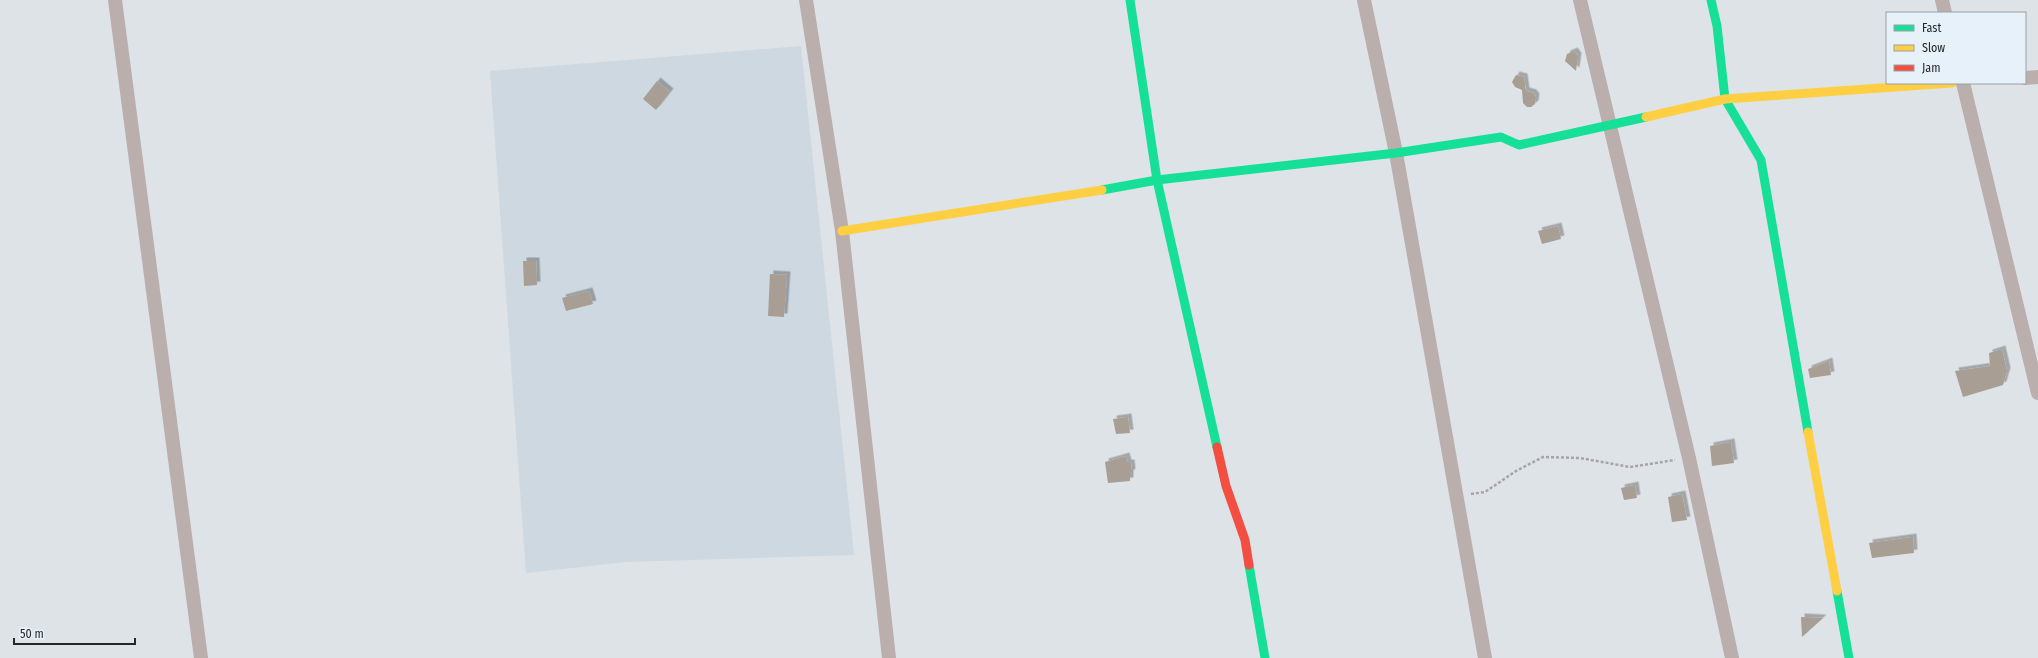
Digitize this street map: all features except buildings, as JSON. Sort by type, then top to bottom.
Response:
[{"type":"street","points":[[115,0],[201,658]]},
{"type":"street","points":[[806,0],[842,231],[889,658]]},
{"type":"street","points":[[1130,0],[1157,180],[1226,486],[1245,540],[1265,658]]},
{"type":"street","points":[[1364,0],[1396,153],[1485,658]]},
{"type":"street","points":[[1580,0],[1689,458],[1732,658]]},
{"type":"street","points":[[1711,0],[1717,26],[1725,99],[1761,160],[1806,423],[1849,658]]},
{"type":"street","points":[[1942,0],[1945,12]]},
{"type":"street","points":[[2026,78],[2038,77]]},
{"type":"street","points":[[842,231],[1061,198],[1157,180],[1396,153],[1501,137],[1519,145],[1725,99],[1938,84]]},
{"type":"street","points":[[1963,84],[2038,393]]},
{"type":"path","points":[[1457,496],[1485,492],[1516,471],[1543,457],[1580,458],[1630,467],[1689,458]]},
{"type":"shaded area","points":[[801,46],[854,555],[626,562],[526,573],[490,71]]},
{"type":"traffic: fast","points":[[1130,0],[1157,180],[1217,447]]},
{"type":"traffic: fast","points":[[1711,0],[1717,26],[1725,99],[1761,160],[1808,432]]},
{"type":"traffic: fast","points":[[1102,190],[1157,180],[1396,153],[1501,137],[1519,145],[1646,117]]},
{"type":"traffic: fast","points":[[1249,565],[1265,658]]},
{"type":"traffic: fast","points":[[1837,591],[1849,658]]},
{"type":"traffic: slow","points":[[1646,117],[1725,99],[1938,84]]},
{"type":"traffic: slow","points":[[842,231],[1102,190]]},
{"type":"traffic: slow","points":[[1808,432],[1837,591]]},
{"type":"traffic: jam","points":[[1217,447],[1226,486],[1245,540],[1249,565]]}]
